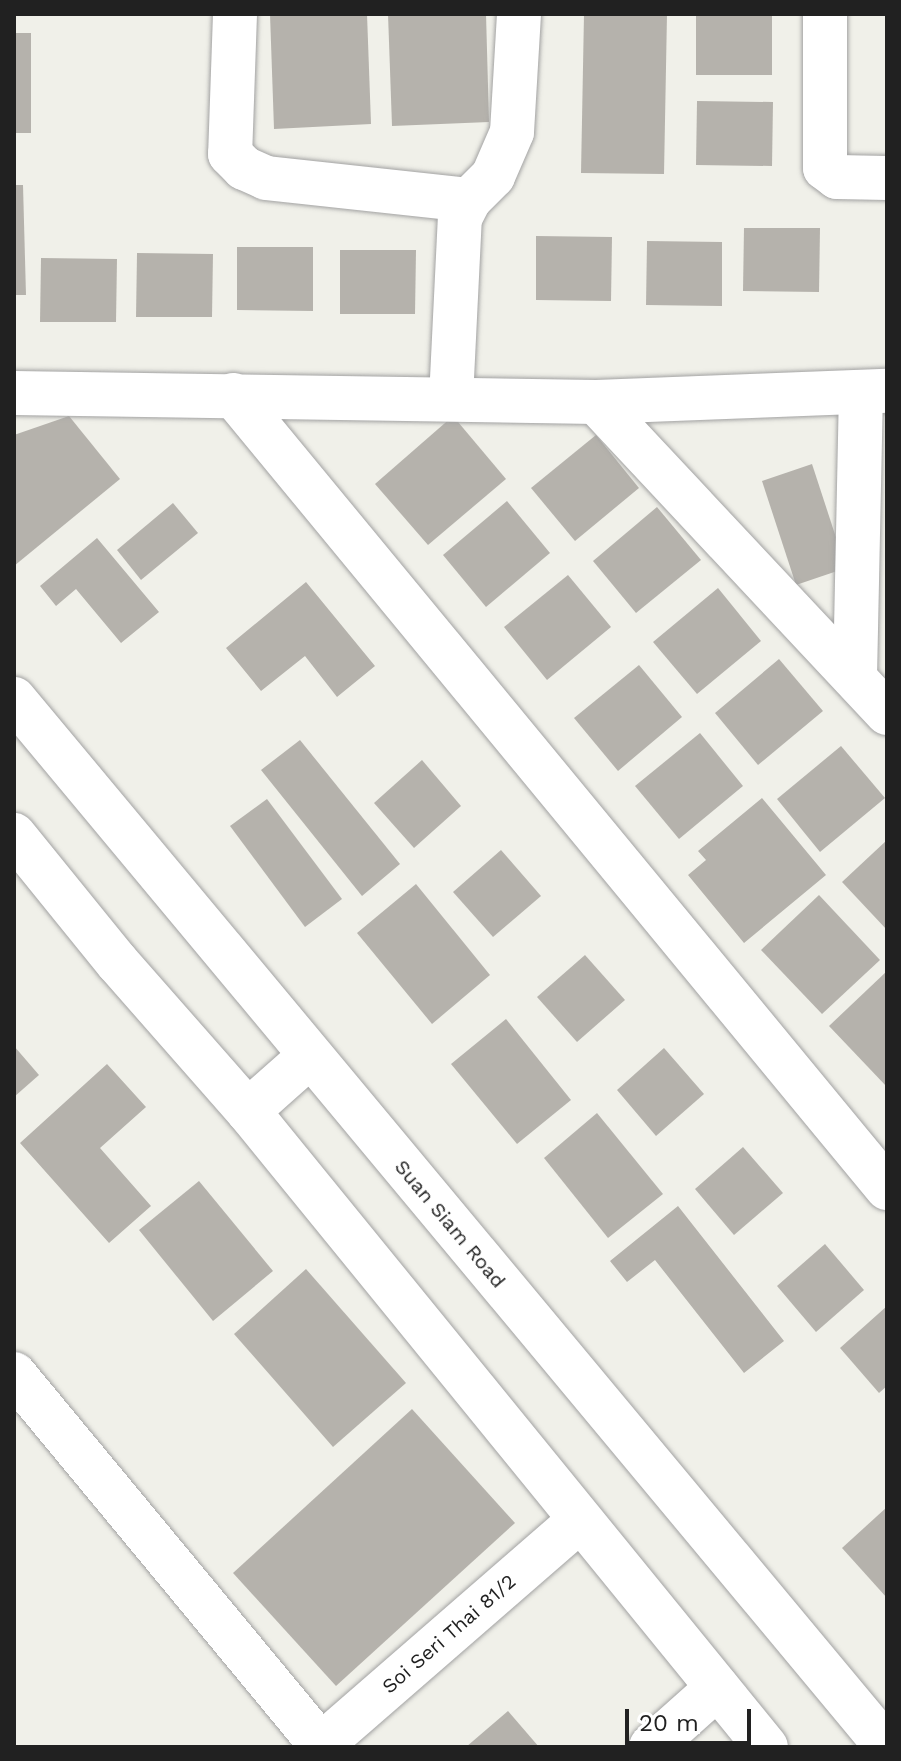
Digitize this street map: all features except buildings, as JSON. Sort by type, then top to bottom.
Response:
[{"type":"street","points":[[235,14],[230,154],[244,168],[266,178],[469,200]]},
{"type":"street","points":[[451,399],[460,218],[469,200],[493,176],[512,132],[519,14]]},
{"type":"street","points":[[825,14],[825,168],[837,177],[887,178]]},
{"type":"street","points":[[14,393],[596,402],[874,392],[855,677]]},
{"type":"street","points":[[233,395],[887,1188]]},
{"type":"street","points":[[596,402],[887,713]]},
{"type":"street","name":"Suan Siam Road","points":[[14,699],[887,1747]]},
{"type":"street","points":[[14,835],[117,962],[248,1111],[766,1747]]},
{"type":"street","points":[[248,1111],[310,1056]]},
{"type":"street","points":[[14,1374],[321,1746]]},
{"type":"street","name":"Soi Seri Thai 81/2","points":[[321,1746],[579,1521]]},
{"type":"street","points":[[651,1747],[717,1688]]}]
